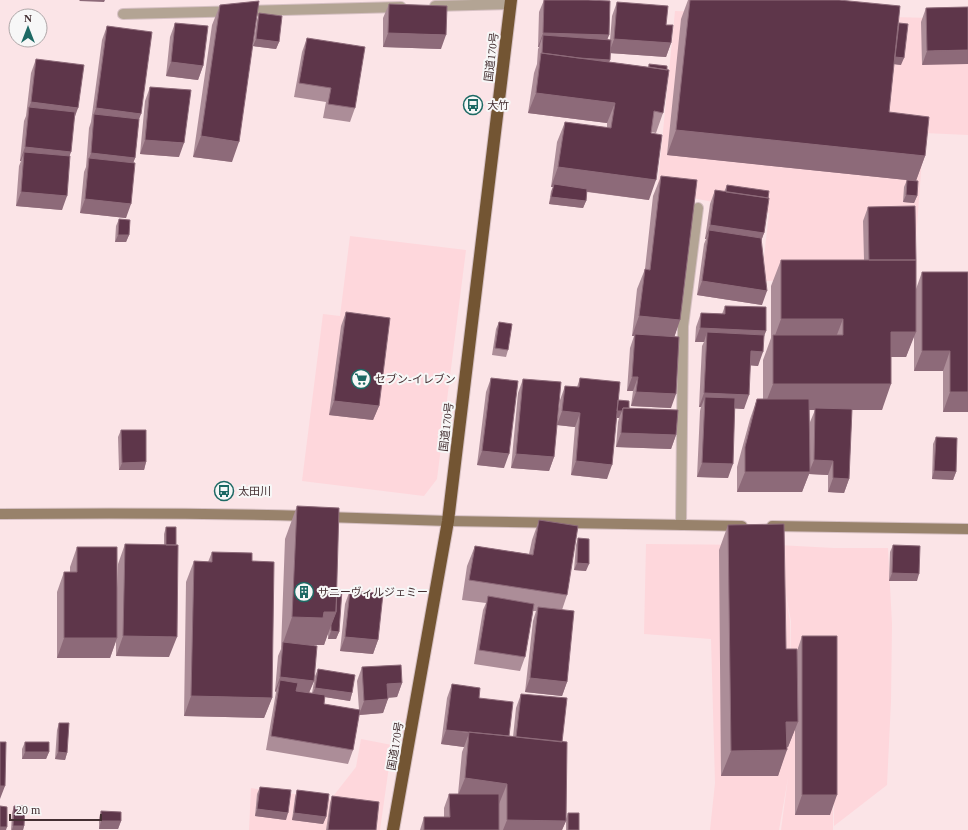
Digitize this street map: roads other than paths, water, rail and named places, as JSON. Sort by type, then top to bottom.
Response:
[{"type":"highway","name":"国道170号","points":[[393,830],[448,520],[511,2]]},
{"type":"street","points":[[424,7],[511,2]]},
{"type":"street","points":[[123,14],[408,7]]},
{"type":"street","points":[[681,525],[683,326],[698,208]]},
{"type":"street","points":[[0,514],[118,512],[681,525],[968,529]]},
{"type":"place","name":"大竹","points":[[473,105]]},
{"type":"place","name":"セブン-イレブン","points":[[361,379]]},
{"type":"place","name":"太田川","points":[[224,491]]},
{"type":"place","name":"サニーヴィルジェミー","points":[[304,592]]}]
